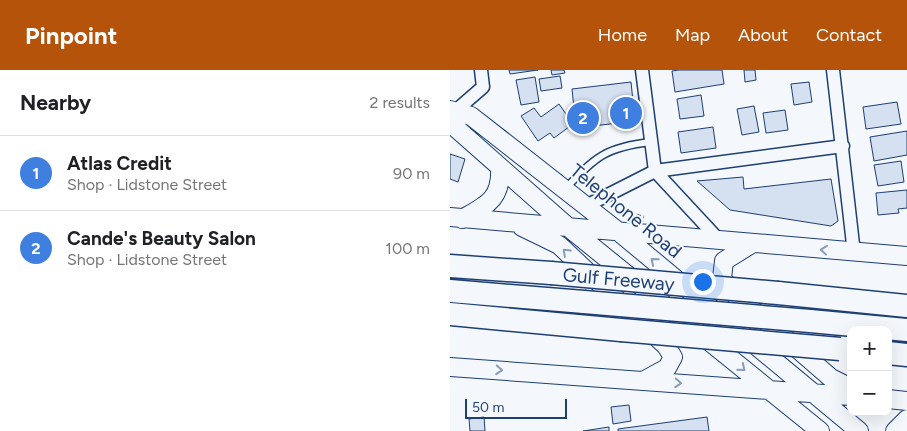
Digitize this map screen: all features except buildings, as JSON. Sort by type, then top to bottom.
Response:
[{"type":"highway","name":"Gulf Freeway","points":[[450,266],[551,273],[907,306]]},
{"type":"highway","name":"Gulf Freeway","points":[[450,291],[907,330]]},
{"type":"highway","points":[[450,314],[846,350]]},
{"type":"highway","points":[[450,324],[475,317]]},
{"type":"highway","points":[[892,353],[907,355]]},
{"type":"main road","points":[[452,112],[457,129],[568,227],[820,431]]},
{"type":"main road","name":"Telephone Road","points":[[452,112],[470,116],[565,189],[859,431]]},
{"type":"main road","points":[[456,218],[487,204],[496,194],[500,181],[500,167]]},
{"type":"main road","points":[[456,218],[907,256]]},
{"type":"main road","points":[[514,223],[558,245],[666,346],[673,357],[667,368],[645,380]]},
{"type":"main road","points":[[753,243],[724,261],[722,278],[732,292],[831,378],[847,386]]},
{"type":"main road","points":[[450,366],[847,396]]},
{"type":"main road","points":[[892,399],[907,401]]},
{"type":"main road","points":[[796,412],[802,426],[800,431]]},
{"type":"main road","points":[[895,431],[907,419]]},
{"type":"street","points":[[452,112],[483,87],[481,70]]},
{"type":"street","points":[[642,70],[655,171],[719,240]]},
{"type":"street","points":[[833,70],[854,253]]},
{"type":"street","points":[[586,206],[655,171],[843,146]]},
{"type":"lane","points":[[565,189],[590,162],[603,154],[617,147],[651,142]]},
{"type":"place","name":"Atlas Credit","points":[[626,113]]},
{"type":"place","name":"Cande's Beauty Salon","points":[[583,118]]}]
